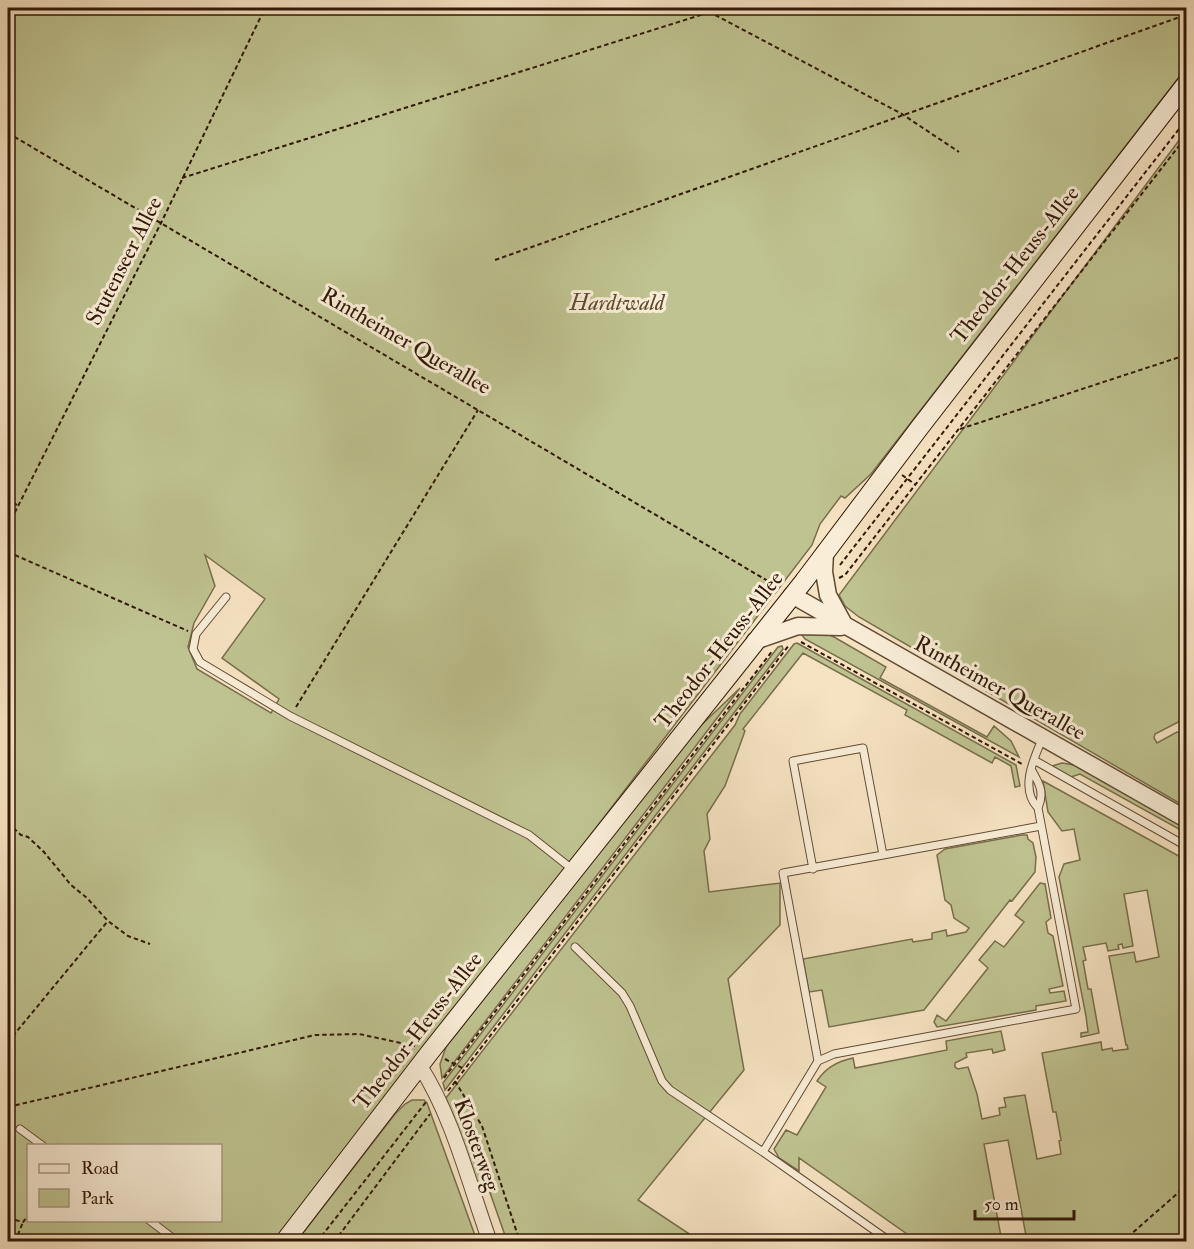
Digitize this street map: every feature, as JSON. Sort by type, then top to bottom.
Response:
[{"type":"main road","name":"Theodor-Heuss-Allee","points":[[284,1242],[425,1059],[715,694],[755,641],[786,592],[825,552],[1186,84]]},
{"type":"street","points":[[755,641],[798,626],[845,627],[828,595],[825,552]]},
{"type":"street","name":"Rintheimer Querallee","points":[[786,592],[1186,819]]},
{"type":"street","name":"Klosterweg","points":[[425,1059],[490,1242]]},
{"type":"lane","points":[[226,597],[196,634],[193,649],[200,662],[290,716],[529,835],[574,870]]},
{"type":"lane","points":[[763,1152],[818,1062],[834,1054],[1076,1009],[1038,808],[1031,801],[1028,784],[1043,737]]},
{"type":"lane","points":[[813,868],[793,761],[863,748],[883,855]]},
{"type":"lane","points":[[1034,760],[1186,846]]},
{"type":"lane","points":[[818,1062],[783,873],[1041,826]]},
{"type":"lane","points":[[575,947],[622,993],[630,1006],[662,1080],[670,1090],[891,1242]]},
{"type":"lane","points":[[20,1129],[40,1144]]},
{"type":"lane","points":[[150,1222],[178,1242]]},
{"type":"path","name":"Stutenseer Allee","points":[[8,526],[161,224],[265,8]]},
{"type":"path","points":[[702,8],[902,114],[959,152]]},
{"type":"path","points":[[182,178],[723,8]]},
{"type":"path","points":[[495,260],[1177,18],[1185,8]]},
{"type":"path","points":[[826,586],[907,478],[1186,120]]},
{"type":"path","name":"Rintheimer Querallee","points":[[8,133],[786,592]]},
{"type":"path","points":[[850,568],[1186,137]]},
{"type":"path","points":[[960,429],[1186,355]]},
{"type":"path","points":[[290,716],[478,410]]},
{"type":"path","points":[[902,475],[916,485]]},
{"type":"path","points":[[8,499],[17,505]]},
{"type":"path","points":[[8,552],[196,634]]},
{"type":"path","points":[[317,1242],[437,1096],[455,1081],[793,638],[1031,769]]},
{"type":"path","points":[[334,1242],[437,1096],[455,1064],[777,645]]},
{"type":"path","points":[[8,823],[44,852],[71,885],[87,898],[108,921],[128,936],[150,944]]},
{"type":"path","points":[[8,1042],[108,921]]},
{"type":"path","points":[[8,1107],[315,1035],[359,1034],[405,1043],[423,1048],[425,1059],[455,1064],[464,1069]]},
{"type":"path","points":[[455,1081],[482,1126],[520,1242]]},
{"type":"path","points":[[1122,1242],[1186,1186]]},
{"type":"path","points":[[8,1218],[24,1222]]},
{"type":"path","points":[[15,1242],[27,1218]]},
{"type":"green space","name":"Hardtwald","points":[[8,8],[1186,8],[1186,68],[871,474],[845,498],[841,496],[820,524],[812,545],[440,1032],[277,1241],[8,1241]],"holes":[[[205,555],[265,599],[222,658],[279,699],[271,713],[197,669],[188,647],[194,623],[215,586]]]},
{"type":"green space","points":[[1186,131],[1186,718],[1155,734],[1154,738],[1157,743],[1177,732],[1186,733],[1186,807],[859,617],[845,606],[839,595]]},
{"type":"green space","points":[[801,634],[827,634],[834,637],[886,667],[880,678],[987,737],[994,726],[1011,741],[1019,757],[805,639]]},
{"type":"green space","points":[[797,643],[1016,765],[1020,786],[1015,787],[1011,766],[995,757],[992,763],[905,715],[907,710],[803,653],[743,729],[745,731],[725,786],[707,814],[710,839],[704,851],[709,892],[780,883],[780,925],[728,979],[744,1070],[638,1200],[700,1241],[507,1241],[488,1187],[478,1190],[446,1098]]},
{"type":"green space","points":[[782,646],[783,649],[445,1090],[443,1083],[778,647]]},
{"type":"green space","points":[[740,688],[442,1078],[440,1064],[446,1047],[691,735]]},
{"type":"green space","points":[[1062,763],[1074,765],[1186,827],[1186,833],[1080,774],[1071,777],[1052,766]]},
{"type":"green space","points":[[1043,781],[1186,860],[1186,1241],[1027,1241],[1008,1140],[984,1144],[1002,1242],[917,1241],[799,1158],[799,1171],[779,1158],[774,1149],[786,1130],[797,1135],[826,1087],[817,1081],[828,1068],[837,1063],[853,1058],[855,1068],[947,1050],[946,1041],[1001,1031],[1005,1050],[993,1053],[992,1049],[966,1053],[967,1057],[955,1063],[955,1067],[958,1069],[968,1067],[982,1119],[1000,1115],[999,1108],[1006,1107],[1004,1098],[1025,1095],[1037,1159],[1061,1154],[1056,1112],[1053,1112],[1042,1053],[1101,1042],[1102,1050],[1128,1049],[1109,956],[1134,952],[1136,962],[1159,957],[1147,890],[1124,894],[1133,946],[1123,948],[1122,944],[1118,945],[1119,949],[1108,951],[1106,943],[1083,947],[1088,989],[1091,989],[1099,1033],[1081,1037],[1081,1033],[1088,1032],[1086,1016],[1059,877],[1064,864],[1080,860],[1074,829],[1062,831],[1048,812]]},
{"type":"green space","points":[[1027,835],[1033,843],[1036,857],[1035,872],[1012,901],[1010,900],[924,1010],[829,1027],[822,990],[809,992],[803,959],[912,939],[913,942],[932,939],[932,933],[946,930],[947,936],[966,932],[969,928],[954,918],[951,905],[945,900],[937,855],[945,849]]},
{"type":"green space","points":[[1040,883],[1045,884],[1051,918],[1046,922],[1048,933],[1053,936],[1063,986],[1049,989],[1050,993],[1064,991],[1066,1001],[1036,1006],[1036,1010],[937,1027],[934,1022],[937,1015],[946,1021],[988,968],[979,960],[995,941],[1004,947],[1024,922],[1015,915]]},
{"type":"green space","points":[[412,1100],[424,1100],[427,1103],[477,1241],[296,1242],[395,1114]]}]
